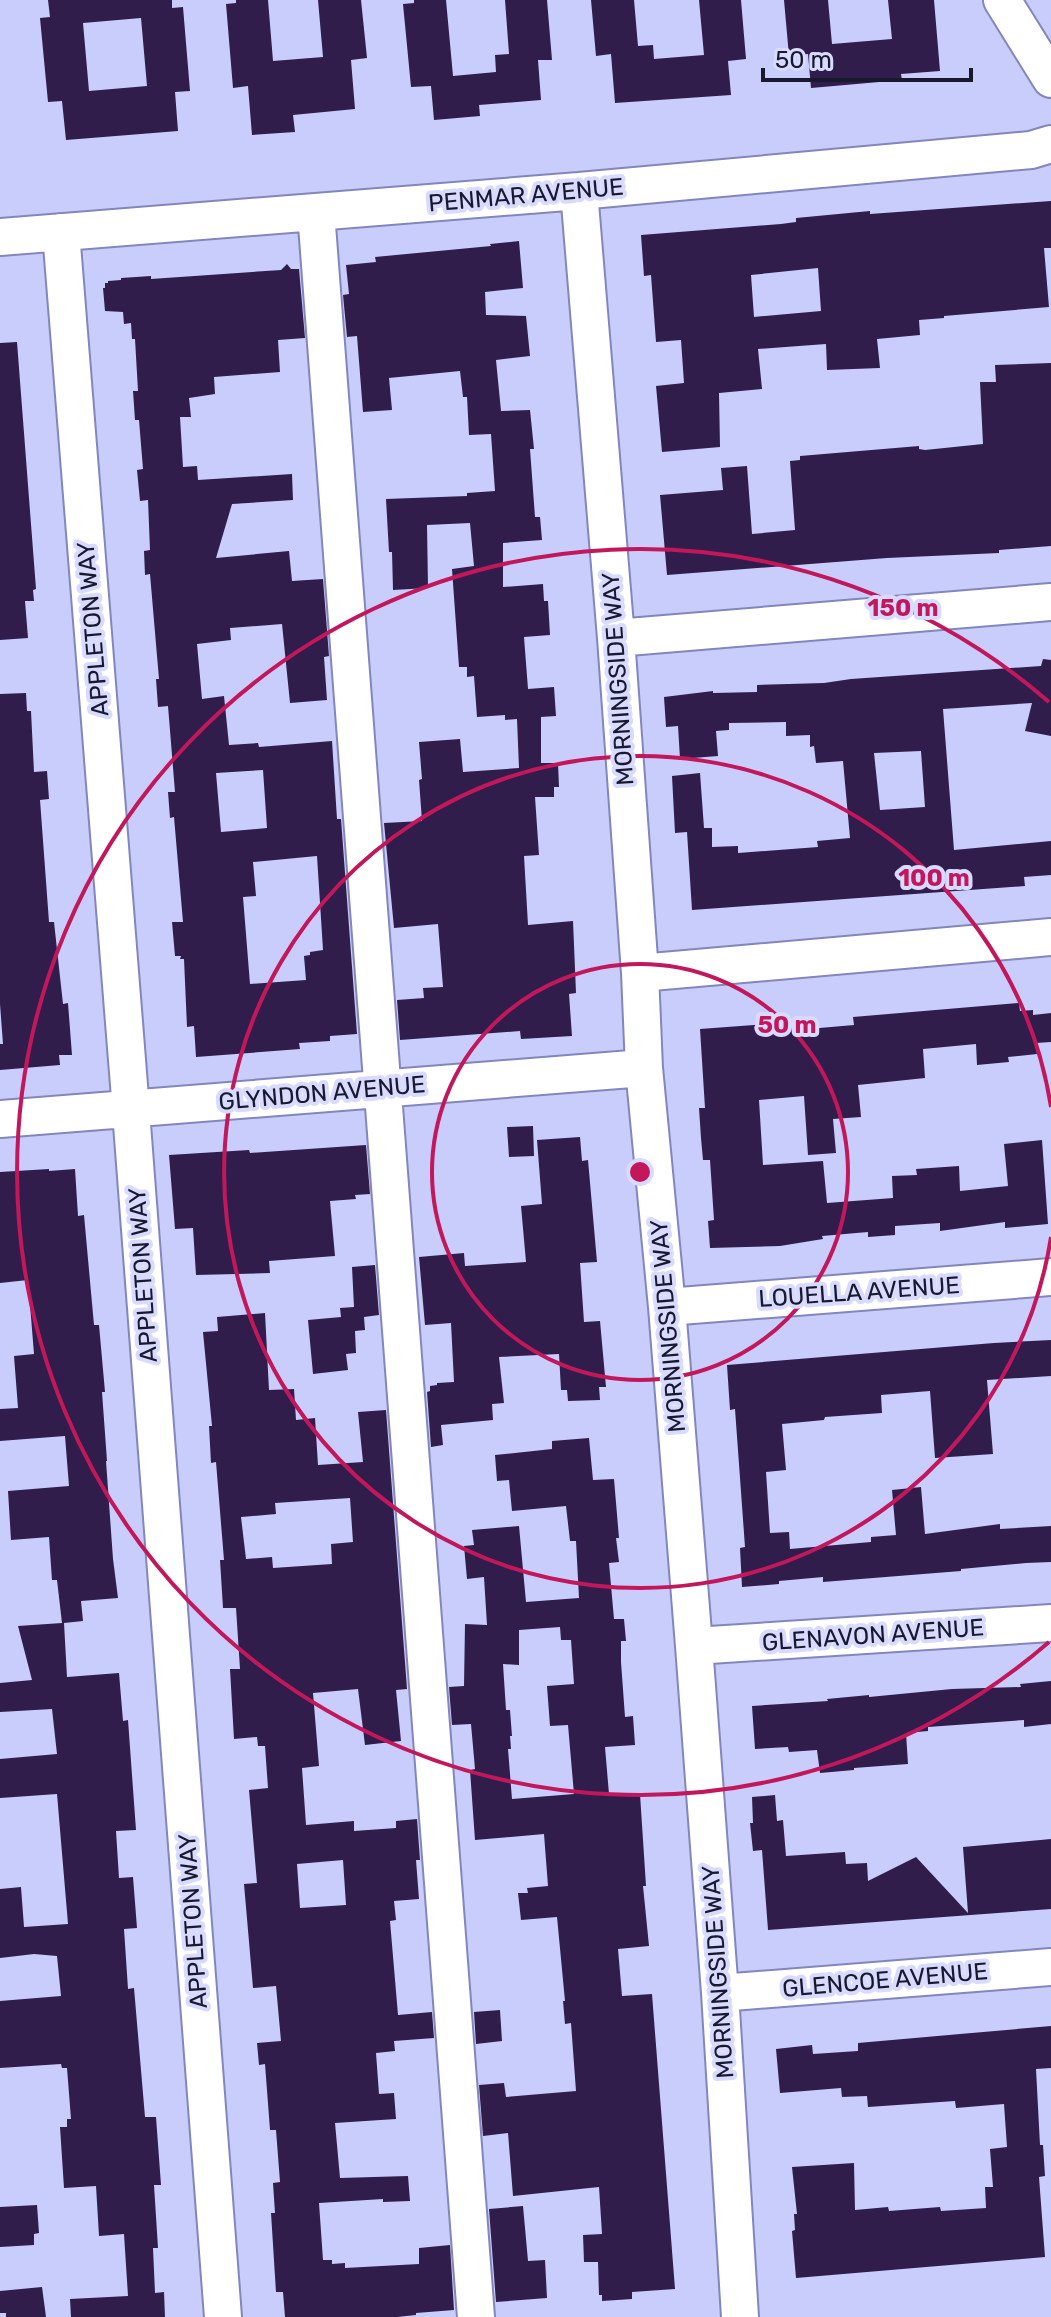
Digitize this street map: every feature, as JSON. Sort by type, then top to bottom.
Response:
[{"type":"street","points":[[1002,0],[1051,79]]},
{"type":"street","name":"PENMAR AVENUE","points":[[0,237],[579,191],[1031,150],[1051,144]]},
{"type":"street","name":"MORNINGSIDE WAY","points":[[579,191],[616,638],[644,1068],[694,1646],[740,2317]]},
{"type":"street","points":[[316,212],[476,2317]]},
{"type":"street","name":"APPLETON WAY","points":[[61,232],[223,2317]]},
{"type":"street","points":[[616,638],[1051,602]]},
{"type":"street","points":[[640,973],[1051,937]]},
{"type":"street","name":"GLYNDON AVENUE","points":[[0,1119],[644,1068]]},
{"type":"street","name":"LOUELLA AVENUE","points":[[667,1307],[1051,1277]]},
{"type":"street","name":"GLENAVON AVENUE","points":[[694,1646],[1051,1623]]},
{"type":"street","name":"GLENCOE AVENUE","points":[[720,1993],[1051,1967]]},
{"type":"building","points":[[48,0],[172,0],[172,8],[183,7],[190,91],[175,92],[178,131],[66,140],[62,101],[48,102],[40,18],[50,17]],"holes":[[[141,18],[147,86],[89,91],[83,23]]]},
{"type":"building","points":[[236,0],[268,0],[273,61],[323,57],[318,0],[361,0],[367,58],[351,60],[355,109],[293,115],[295,132],[252,135],[248,86],[233,88],[226,4],[236,3]]},
{"type":"building","points":[[414,0],[446,0],[453,76],[496,72],[495,55],[509,54],[505,0],[547,0],[552,60],[538,60],[541,100],[479,105],[480,116],[434,120],[431,86],[411,87],[403,4],[414,3]]},
{"type":"building","points":[[591,0],[634,0],[638,46],[653,45],[654,59],[704,55],[699,0],[741,0],[746,59],[728,61],[731,95],[615,103],[611,54],[596,56]]},
{"type":"building","points":[[784,0],[828,0],[832,44],[892,39],[888,0],[934,0],[940,71],[901,74],[902,80],[811,88],[808,54],[789,56]]},
{"type":"building","points":[[1051,201],[1051,248],[1044,248],[1049,307],[919,320],[920,335],[877,339],[880,368],[827,370],[826,344],[758,349],[762,389],[719,393],[720,447],[662,452],[656,386],[684,383],[681,340],[656,342],[651,275],[644,276],[641,235],[781,224],[796,222],[796,218],[870,211],[870,214]],"holes":[[[818,268],[821,311],[754,317],[751,275]]]},
{"type":"building","points":[[519,241],[523,288],[485,292],[486,315],[526,316],[530,356],[496,360],[501,411],[530,410],[535,517],[540,517],[542,540],[503,543],[503,587],[543,584],[544,601],[548,601],[550,635],[524,637],[528,689],[554,687],[556,716],[541,717],[541,763],[558,763],[559,787],[554,787],[554,797],[535,797],[539,855],[524,856],[528,925],[573,921],[576,993],[569,994],[572,1036],[521,1039],[520,1031],[400,1040],[397,1000],[424,998],[423,988],[443,987],[438,924],[394,928],[384,823],[422,821],[419,742],[460,739],[463,772],[519,768],[517,719],[505,720],[505,715],[477,717],[474,676],[467,677],[467,667],[459,667],[452,569],[474,566],[470,523],[427,525],[428,588],[393,590],[392,552],[389,552],[386,499],[467,496],[467,493],[495,491],[491,434],[469,435],[467,397],[463,397],[460,371],[389,378],[392,410],[363,412],[357,336],[347,337],[343,295],[349,294],[346,265],[376,262],[375,257]]},
{"type":"building","points":[[287,264],[291,269],[299,269],[305,338],[278,340],[280,372],[214,377],[215,394],[189,398],[191,417],[180,417],[183,467],[197,466],[198,480],[292,474],[293,500],[232,504],[216,558],[289,551],[292,581],[323,579],[329,656],[324,657],[327,700],[290,703],[282,624],[230,628],[231,640],[197,644],[202,699],[224,696],[229,745],[258,743],[259,747],[332,741],[357,1034],[330,1036],[330,1041],[299,1043],[300,1049],[196,1057],[194,1026],[187,1027],[184,959],[175,956],[172,922],[183,922],[174,817],[170,818],[168,792],[175,792],[168,706],[158,707],[156,679],[159,679],[150,574],[145,575],[144,551],[150,550],[148,500],[140,501],[137,470],[143,469],[133,391],[138,391],[135,339],[132,339],[131,323],[124,324],[123,312],[105,311],[103,288],[108,281],[121,278],[151,276],[151,279],[281,270]],"holes":[[[263,770],[267,828],[221,832],[216,773]],[[317,856],[323,950],[304,956],[306,980],[250,984],[243,897],[256,896],[253,862]]]},
{"type":"building","points":[[17,342],[36,589],[33,590],[34,601],[25,601],[28,638],[0,640],[0,343]]},
{"type":"building","points":[[1051,363],[1051,546],[999,550],[999,553],[887,558],[667,575],[660,495],[723,490],[721,468],[747,466],[752,534],[795,530],[790,461],[800,460],[800,456],[983,444],[980,382],[996,382],[995,365]]},
{"type":"building","points":[[1043,659],[1051,660],[1051,736],[1025,731],[1032,703],[943,709],[954,850],[1051,841],[1051,875],[1024,877],[1025,886],[692,910],[687,832],[675,833],[672,776],[700,773],[704,828],[712,828],[712,847],[738,846],[738,853],[818,847],[817,841],[850,838],[843,761],[816,763],[814,746],[810,747],[810,735],[786,736],[786,722],[729,723],[729,730],[716,731],[718,756],[680,759],[678,726],[666,727],[664,697],[713,691],[757,692],[757,685],[824,683],[1041,666]],"holes":[[[921,751],[925,807],[880,810],[874,753]]]},
{"type":"building","points":[[26,693],[27,711],[31,711],[34,772],[47,771],[49,799],[40,800],[49,922],[54,922],[63,1004],[68,1003],[72,1055],[59,1055],[60,1065],[0,1070],[0,1044],[3,1044],[0,1004],[0,694]]},
{"type":"building","points":[[1019,1003],[1020,1011],[1033,1010],[1033,1015],[1051,1013],[1051,1042],[1036,1043],[1037,1054],[1008,1057],[1009,1062],[977,1065],[976,1044],[923,1049],[925,1078],[858,1085],[861,1117],[833,1119],[836,1153],[808,1155],[804,1096],[759,1100],[763,1165],[823,1161],[827,1203],[893,1198],[892,1176],[917,1175],[916,1169],[959,1166],[960,1191],[1008,1186],[1004,1144],[1042,1140],[1048,1224],[1005,1228],[1005,1222],[940,1231],[940,1223],[895,1226],[895,1235],[868,1237],[868,1232],[822,1236],[823,1239],[780,1246],[710,1248],[708,1221],[714,1220],[710,1160],[703,1160],[701,1138],[699,1108],[705,1108],[700,1029],[807,1021],[808,1029],[854,1025],[853,1017]]},
{"type":"building","points":[[533,1126],[534,1156],[509,1157],[507,1127]]},
{"type":"building","points":[[580,1137],[582,1161],[588,1160],[597,1262],[580,1263],[584,1322],[600,1321],[606,1387],[599,1387],[600,1400],[568,1401],[567,1390],[561,1390],[559,1354],[499,1357],[504,1403],[492,1404],[493,1420],[441,1425],[443,1445],[431,1447],[427,1392],[430,1386],[437,1383],[454,1382],[451,1323],[425,1325],[419,1257],[464,1253],[465,1266],[526,1262],[521,1206],[542,1204],[537,1140]]},
{"type":"building","points":[[366,1145],[370,1194],[355,1195],[356,1199],[330,1201],[335,1256],[269,1261],[270,1273],[196,1275],[193,1228],[175,1229],[169,1155]]},
{"type":"building","points":[[75,1169],[78,1216],[84,1215],[94,1325],[99,1325],[105,1392],[102,1392],[106,1461],[118,1598],[81,1601],[83,1621],[64,1623],[67,1677],[119,1673],[123,1721],[128,1720],[136,1830],[116,1831],[119,1878],[133,1877],[137,1928],[124,1929],[128,1989],[134,1988],[145,2117],[156,2117],[161,2185],[154,2185],[158,2248],[153,2248],[155,2293],[164,2292],[165,2317],[71,2317],[70,2299],[128,2296],[124,2234],[99,2236],[96,2186],[64,2188],[60,2127],[67,2127],[67,2119],[71,2119],[67,2068],[62,2068],[61,2064],[0,2068],[0,2001],[61,1996],[57,1956],[34,1954],[0,1958],[0,1889],[21,1887],[24,1927],[68,1924],[57,1794],[0,1798],[0,1759],[57,1754],[52,1709],[0,1712],[0,1683],[32,1680],[18,1626],[62,1623],[57,1580],[52,1580],[49,1537],[11,1540],[8,1491],[69,1486],[65,1436],[0,1441],[0,1409],[18,1408],[14,1356],[34,1354],[28,1280],[0,1283],[0,1172]]},
{"type":"building","points":[[375,1265],[379,1315],[364,1317],[365,1330],[355,1331],[356,1353],[346,1354],[348,1370],[313,1374],[308,1320],[341,1317],[340,1308],[354,1307],[352,1267]]},
{"type":"building","points":[[265,1313],[269,1390],[294,1389],[296,1420],[315,1418],[318,1465],[363,1462],[358,1412],[386,1410],[407,1689],[396,1690],[401,1741],[365,1745],[358,1689],[313,1693],[319,1766],[302,1768],[306,1825],[354,1821],[354,1831],[396,1828],[396,1821],[417,1819],[419,1899],[394,1901],[396,1920],[390,1921],[398,2015],[432,2012],[434,2038],[394,2041],[395,2051],[376,2053],[379,2094],[394,2093],[396,2119],[335,2123],[340,2178],[408,2176],[410,2201],[383,2202],[383,2199],[319,2203],[323,2260],[332,2260],[332,2264],[345,2263],[345,2268],[419,2264],[419,2248],[450,2245],[454,2310],[397,2317],[285,2317],[283,2292],[276,2292],[271,2213],[275,2213],[273,2183],[280,2182],[276,2130],[270,2130],[265,2064],[259,2065],[257,2043],[281,2041],[276,1986],[253,1988],[244,1884],[257,1883],[249,1790],[268,1788],[265,1746],[258,1746],[257,1737],[234,1739],[230,1669],[240,1669],[236,1608],[223,1608],[220,1560],[224,1560],[216,1462],[211,1463],[209,1426],[212,1426],[203,1332],[218,1331],[217,1317]],"holes":[[[350,1498],[353,1542],[331,1544],[332,1564],[273,1568],[272,1557],[246,1559],[241,1517],[276,1514],[275,1503]],[[343,1860],[346,1905],[300,1908],[297,1864]]]},
{"type":"building","points":[[1051,1340],[1051,1376],[987,1380],[993,1454],[935,1458],[930,1391],[881,1395],[882,1413],[782,1424],[786,1470],[766,1472],[770,1533],[789,1532],[790,1549],[871,1542],[871,1537],[896,1535],[892,1490],[921,1487],[925,1534],[1000,1524],[1000,1529],[1051,1526],[1051,1562],[823,1582],[823,1577],[742,1587],[740,1548],[745,1547],[735,1409],[730,1410],[727,1365]]},
{"type":"building","points":[[589,1438],[593,1480],[614,1479],[619,1562],[609,1563],[614,1619],[624,1619],[626,1641],[621,1641],[621,1662],[625,1717],[633,1716],[635,1745],[605,1747],[609,1794],[640,1794],[646,1886],[643,1886],[649,1946],[618,1949],[622,1996],[652,1994],[675,2289],[632,2292],[632,2299],[602,2301],[598,2262],[584,2262],[583,2235],[602,2234],[599,2187],[513,2196],[508,2133],[483,2136],[479,2085],[504,2083],[506,2097],[576,2091],[571,2023],[565,2024],[557,1917],[521,1920],[518,1893],[528,1893],[527,1888],[548,1886],[544,1834],[475,1840],[470,1770],[475,1769],[471,1724],[452,1725],[449,1687],[464,1686],[465,1624],[487,1625],[484,1577],[467,1579],[464,1546],[474,1545],[472,1530],[519,1526],[526,1602],[579,1598],[576,1541],[570,1541],[566,1506],[512,1511],[509,1480],[497,1481],[495,1455],[552,1449],[552,1441]],"holes":[[[560,1627],[561,1640],[571,1640],[574,1684],[547,1686],[550,1726],[568,1725],[574,1794],[512,1799],[508,1749],[511,1749],[512,1736],[510,1710],[506,1710],[503,1664],[519,1665],[519,1630]]]},
{"type":"building","points":[[1051,1681],[1051,1724],[1024,1727],[1024,1720],[928,1727],[928,1731],[906,1733],[908,1764],[820,1773],[817,1750],[789,1752],[788,1747],[755,1749],[752,1706],[952,1689],[1021,1687],[1020,1684]]},
{"type":"building","points":[[775,1795],[777,1821],[783,1820],[786,1856],[845,1852],[846,1864],[867,1863],[868,1881],[916,1857],[968,1913],[963,1847],[1051,1839],[1051,1909],[768,1930],[762,1850],[753,1851],[750,1823],[753,1823],[752,1797]]},
{"type":"building","points":[[500,2010],[502,2041],[476,2044],[474,2012]]},
{"type":"building","points":[[1051,2026],[1051,2068],[1036,2069],[1045,2176],[1039,2177],[1045,2257],[796,2278],[792,2231],[795,2230],[794,2214],[797,2214],[792,2167],[854,2163],[855,2210],[888,2207],[889,2211],[940,2207],[941,2211],[986,2208],[985,2187],[993,2187],[990,2149],[1007,2147],[1004,2104],[956,2108],[955,2101],[868,2107],[867,2096],[842,2097],[841,2088],[780,2093],[776,2049],[812,2045],[813,2054],[858,2051],[858,2043]]},
{"type":"building","points":[[37,2205],[39,2233],[34,2234],[34,2245],[0,2247],[0,2207]]},
{"type":"building","points":[[523,2206],[528,2261],[545,2260],[547,2298],[496,2302],[489,2209]]},
{"type":"building","points":[[42,2287],[46,2317],[6,2317],[6,2313],[0,2313],[0,2291]]}]
